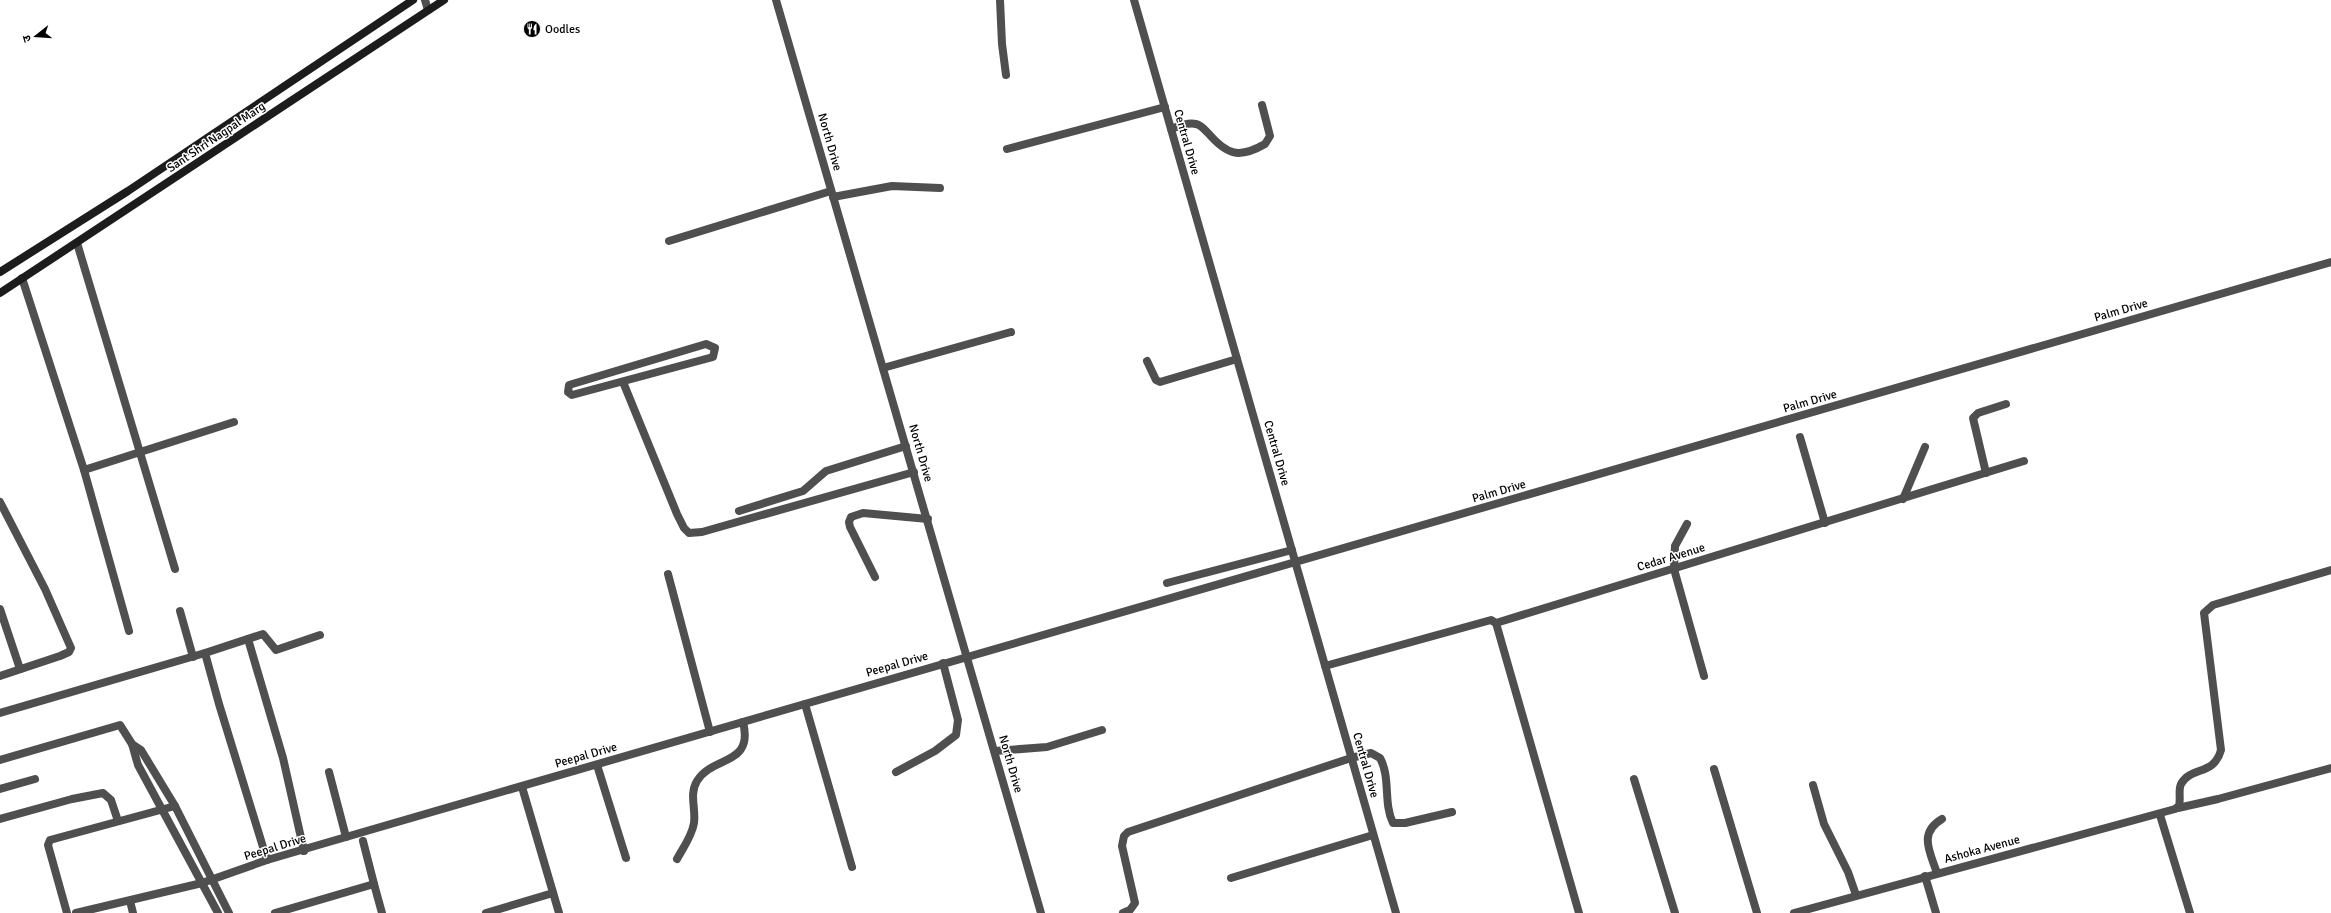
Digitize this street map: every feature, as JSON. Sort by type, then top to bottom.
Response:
[{"type":"main road","name":"Sant Shri Nagpal Marg","points":[[0,272],[92,214],[413,0]]},
{"type":"main road","name":"Sant Shri Nagpal Marg","points":[[0,292],[77,243],[444,0]]},
{"type":"main road","points":[[92,214],[100,214],[102,216],[103,223],[101,227]]},
{"type":"street","points":[[425,0],[428,10]]},
{"type":"street","name":"North Drive","points":[[776,0],[968,656],[1041,913]]},
{"type":"street","points":[[1000,0],[1002,44],[1006,76]]},
{"type":"street","name":"Central Drive","points":[[1134,0],[1396,913]]},
{"type":"street","points":[[1171,129],[1191,123],[1197,124],[1220,148],[1227,152],[1247,151],[1265,144],[1270,136],[1262,105]]},
{"type":"street","points":[[1006,148],[1165,107]]},
{"type":"street","points":[[670,241],[832,194],[892,186],[940,188]]},
{"type":"street","points":[[77,243],[174,569]]},
{"type":"street","name":"Palm Drive","points":[[968,656],[1296,563],[2331,262]]},
{"type":"street","points":[[22,278],[84,470],[129,631]]},
{"type":"street","points":[[883,368],[1011,332]]},
{"type":"street","points":[[706,344],[715,348],[713,357],[623,382],[572,395],[569,395],[567,390],[569,385],[706,344]]},
{"type":"street","points":[[1147,361],[1156,380],[1160,382],[1237,359]]},
{"type":"street","points":[[623,382],[677,514],[684,528],[689,533],[702,532],[914,472]]},
{"type":"street","points":[[1986,473],[1973,418],[1978,413],[2006,404]]},
{"type":"street","points":[[84,470],[234,422]]},
{"type":"street","points":[[1800,437],[1825,523]]},
{"type":"street","points":[[739,511],[803,491],[826,471],[906,446]]},
{"type":"street","points":[[1903,499],[1925,447]]},
{"type":"street","name":"Cedar Avenue","points":[[1325,666],[1491,620],[1496,623],[2024,461]]},
{"type":"street","points":[[0,502],[45,589],[70,648],[64,654],[0,676]]},
{"type":"street","points":[[875,577],[850,527],[849,522],[851,517],[863,513],[928,519]]},
{"type":"street","points":[[1687,524],[1675,546],[1674,569],[1704,676]]},
{"type":"street","points":[[1167,583],[1292,550]]},
{"type":"street","points":[[2176,809],[2182,782],[2192,775],[2215,764],[2221,750],[2204,613],[2213,605],[2331,570]]},
{"type":"street","points":[[668,574],[710,732]]},
{"type":"street","points":[[0,609],[20,669]]},
{"type":"street","points":[[180,611],[193,657]]},
{"type":"street","points":[[1496,623],[1579,913]]},
{"type":"street","points":[[0,713],[264,635],[276,650],[320,635]]},
{"type":"street","points":[[248,639],[283,758],[304,851]]},
{"type":"street","points":[[205,653],[219,704],[267,860]]},
{"type":"street","name":"Peepal Drive","points":[[76,913],[106,910],[130,901],[202,883],[267,860],[304,851],[346,837],[968,656]]},
{"type":"street","points":[[896,772],[935,751],[956,735],[958,720],[943,663]]},
{"type":"street","points":[[805,704],[852,867]]},
{"type":"street","points":[[677,860],[692,831],[694,818],[693,795],[696,784],[704,773],[738,753],[746,739],[743,722]]},
{"type":"street","points":[[0,760],[120,725],[132,744],[135,758],[218,913]]},
{"type":"street","points":[[995,751],[1047,747],[1102,730]]},
{"type":"street","points":[[132,744],[141,750],[175,806],[229,913]]},
{"type":"street","points":[[1123,913],[1130,910],[1135,903],[1122,846],[1124,836],[1128,832],[1351,758],[1371,753],[1380,758],[1386,776],[1388,807],[1393,823],[1405,823],[1452,812]]},
{"type":"street","points":[[597,765],[626,858]]},
{"type":"street","name":"Ashoka Avenue","points":[[1794,913],[1925,876],[2331,768]]},
{"type":"street","points":[[1714,769],[1757,913]]},
{"type":"street","points":[[329,772],[346,837]]},
{"type":"street","points":[[0,789],[35,779]]},
{"type":"street","points":[[1634,779],[1675,913]]},
{"type":"street","points":[[1813,785],[1824,824],[1848,872],[1856,896]]},
{"type":"street","points":[[522,787],[559,913]]},
{"type":"street","points":[[0,820],[72,799],[103,793],[111,800],[118,820]]},
{"type":"street","points":[[67,913],[48,842],[52,839],[90,830],[118,820],[175,806]]},
{"type":"street","points":[[2160,814],[2190,913]]},
{"type":"street","points":[[1937,873],[1929,847],[1928,833],[1932,826],[1942,819]]},
{"type":"street","points":[[1231,878],[1373,835]]},
{"type":"street","points":[[363,841],[382,913]]},
{"type":"street","points":[[1925,876],[1936,913]]},
{"type":"street","points":[[276,913],[374,884]]},
{"type":"street","points":[[486,913],[553,893]]},
{"type":"street","points":[[130,901],[133,913]]},
{"type":"place","name":"Oodles","points":[[532,29]]}]
